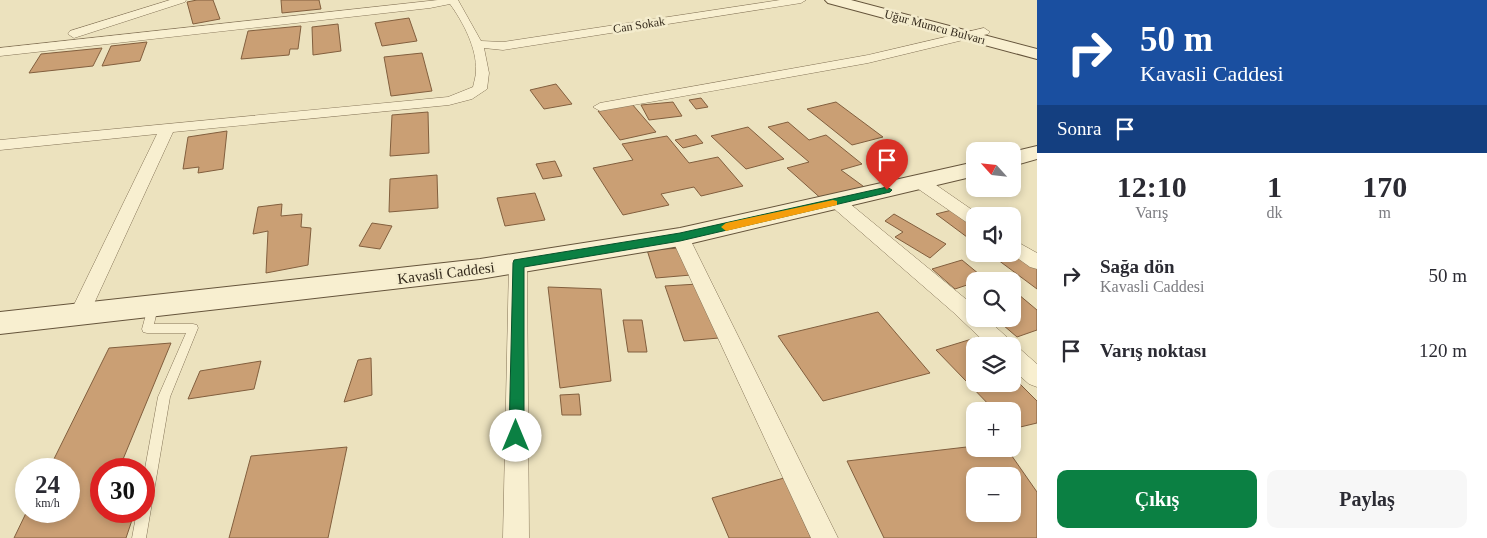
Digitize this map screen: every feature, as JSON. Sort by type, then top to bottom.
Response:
[{"type":"street","points":[[0,52],[430,5],[453,0],[461,12],[476,44],[483,72],[480,89],[467,96],[449,101],[0,145]]},
{"type":"street","name":"Can Sokak","points":[[476,44],[503,46],[801,0]]},
{"type":"street","name":"Uğur Mumcu Bulvarı","points":[[832,0],[1037,54]]},
{"type":"street","name":"Uğur Mumcu Bulvarı","points":[[864,0],[1037,46]]},
{"type":"street","points":[[0,52],[97,28],[174,1]]},
{"type":"street","points":[[600,106],[868,59],[984,32]]},
{"type":"street","points":[[79,315],[167,129]]},
{"type":"street","points":[[1021,156],[1037,152]]},
{"type":"street","name":"Kavasli Caddesi","points":[[0,323],[480,270],[680,237],[966,171]]},
{"type":"street","points":[[920,182],[966,214]]},
{"type":"street","points":[[837,202],[960,306],[993,337]]},
{"type":"street","points":[[680,237],[825,538]]},
{"type":"street","points":[[1021,251],[1037,262]]},
{"type":"street","points":[[516,538],[518,263]]},
{"type":"street","points":[[1021,363],[1037,377]]},
{"type":"lane","points":[[139,538],[164,397],[193,328],[147,329],[153,306]]},
{"type":"building","points":[[213,0],[220,19],[193,24],[187,2]]},
{"type":"building","points":[[281,0],[319,0],[321,9],[282,13]]},
{"type":"building","points":[[409,18],[417,41],[382,46],[375,23]]},
{"type":"building","points":[[338,24],[341,51],[313,55],[312,27]]},
{"type":"building","points":[[301,26],[298,49],[290,49],[289,55],[241,59],[248,31]]},
{"type":"building","points":[[147,42],[140,61],[102,66],[111,46]]},
{"type":"building","points":[[102,48],[93,66],[29,73],[41,54]]},
{"type":"building","points":[[422,53],[432,91],[391,96],[384,57]]},
{"type":"building","points":[[556,84],[572,104],[544,109],[530,90]]},
{"type":"building","points":[[701,98],[708,107],[696,109],[689,100]]},
{"type":"building","points":[[673,102],[682,116],[649,120],[641,105]]},
{"type":"building","points":[[836,102],[883,137],[852,145],[807,109]]},
{"type":"building","points":[[632,104],[656,132],[620,140],[598,111]]},
{"type":"building","points":[[428,112],[429,153],[390,156],[392,115]]},
{"type":"building","points":[[788,122],[809,140],[826,135],[862,164],[841,170],[867,189],[825,202],[787,168],[809,162],[768,127]]},
{"type":"building","points":[[748,127],[784,159],[746,169],[711,136]]},
{"type":"building","points":[[227,131],[223,169],[198,173],[199,167],[183,169],[188,137]]},
{"type":"building","points":[[696,135],[703,143],[683,148],[675,140]]},
{"type":"building","points":[[667,136],[689,163],[718,157],[743,186],[701,196],[694,187],[661,194],[669,205],[623,215],[593,168],[633,160],[622,144]]},
{"type":"building","points":[[555,161],[562,176],[543,179],[536,164]]},
{"type":"building","points":[[437,175],[438,208],[389,212],[390,179]]},
{"type":"building","points":[[535,193],[545,220],[505,226],[497,198]]},
{"type":"building","points":[[282,204],[281,216],[302,214],[301,227],[311,228],[308,265],[266,273],[268,231],[253,234],[258,207]]},
{"type":"building","points":[[952,210],[966,219],[966,236],[936,214]]},
{"type":"building","points":[[894,214],[946,244],[930,258],[895,237],[903,232],[885,221]]},
{"type":"building","points":[[372,223],[392,226],[380,249],[359,246]]},
{"type":"building","points":[[681,248],[691,275],[656,278],[647,250]]},
{"type":"building","points":[[1021,258],[1037,266],[1037,289],[1021,277],[1021,272],[1014,272],[1001,262],[1021,262]]},
{"type":"building","points":[[962,260],[977,272],[966,272],[966,285],[955,289],[932,269]]},
{"type":"building","points":[[698,284],[719,338],[684,341],[665,286]]},
{"type":"building","points":[[548,287],[601,289],[611,381],[560,388]]},
{"type":"building","points":[[1021,297],[1037,310],[1037,330],[1017,337],[1005,327],[1021,327]]},
{"type":"building","points":[[878,312],[930,373],[823,401],[778,336]]},
{"type":"building","points":[[623,320],[642,320],[647,352],[628,352]]},
{"type":"building","points":[[966,341],[966,381],[936,350]]},
{"type":"building","points":[[171,343],[124,458],[90,458],[90,523],[131,523],[126,538],[14,538],[21,523],[80,523],[80,458],[54,458],[109,348]]},
{"type":"building","points":[[371,358],[372,395],[344,402],[358,360]]},
{"type":"building","points":[[261,361],[254,389],[188,399],[200,371]]},
{"type":"building","points":[[1021,385],[1037,401],[1037,423],[1021,427],[1021,402],[986,402],[977,392],[1021,392]]},
{"type":"building","points":[[579,394],[581,415],[562,415],[560,395]]},
{"type":"building","points":[[347,447],[328,538],[229,538],[251,456]]},
{"type":"building","points":[[966,447],[966,457],[1013,457],[1020,467],[966,467],[966,522],[1021,522],[1021,469],[1037,492],[1037,538],[884,538],[847,461]]},
{"type":"building","points":[[784,478],[811,538],[729,538],[712,498]]},
{"type":"slow traffic","points":[[726,227],[833,203]]},
{"type":"route","points":[[516,436],[518,263],[680,237],[887,190]]}]
